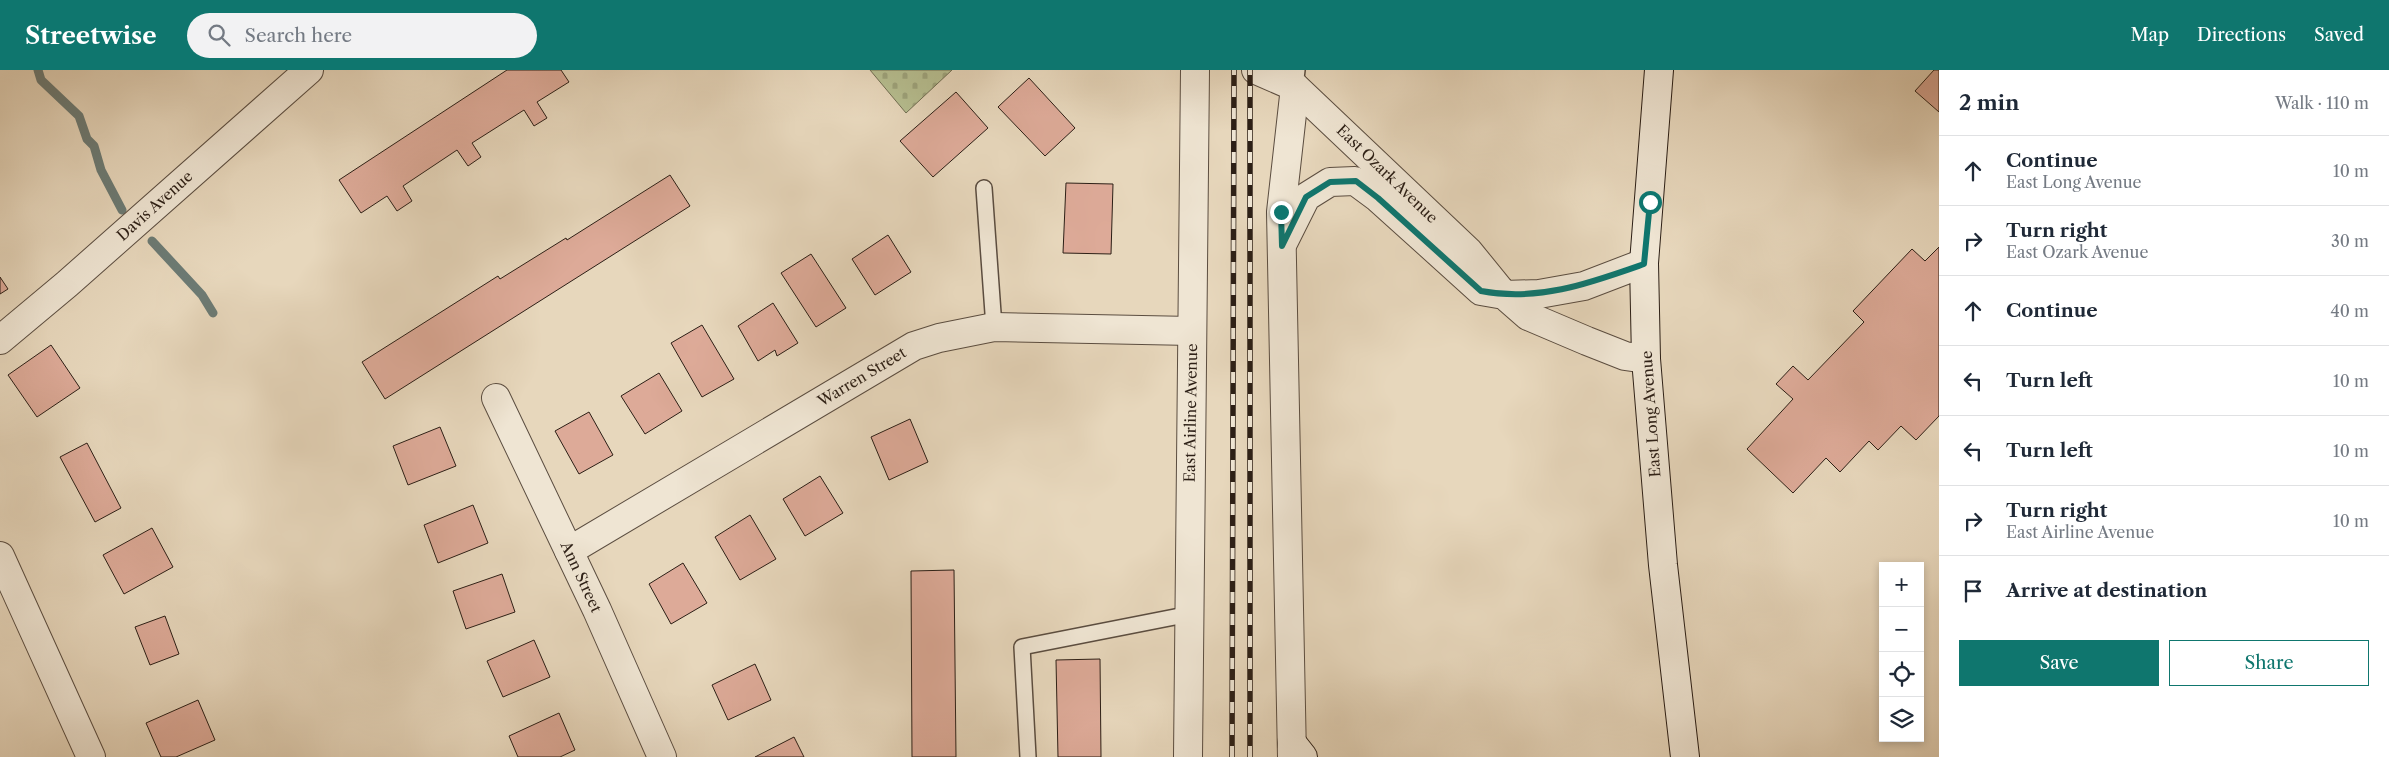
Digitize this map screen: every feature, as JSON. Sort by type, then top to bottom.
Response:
[{"type":"street","name":"Davis Avenue","points":[[0,340],[67,284],[309,70]]},
{"type":"street","name":"East Airline Avenue","points":[[1188,757],[1195,70]]},
{"type":"street","name":"East Ozark Avenue","points":[[1256,70],[1296,79],[1469,252],[1504,295],[1528,316],[1625,356],[1646,358]]},
{"type":"street","name":"East Long Avenue","points":[[1659,70],[1644,264],[1646,358],[1663,565],[1685,757]]},
{"type":"street","points":[[1296,79],[1281,212],[1296,752]]},
{"type":"street","points":[[1282,246],[1306,197],[1330,182],[1356,181],[1378,198],[1481,291],[1504,295],[1539,294],[1584,286],[1644,264]]},
{"type":"street","name":"Warren Street","points":[[569,551],[914,346],[939,338],[994,327],[1192,331]]},
{"type":"street","name":"Ann Street","points":[[496,398],[569,551],[662,757]]},
{"type":"street","points":[[0,556],[91,757]]},
{"type":"lane","points":[[984,188],[994,327]]},
{"type":"lane","points":[[1028,757],[1022,648],[1190,614]]},
{"type":"green space","points":[[870,70],[952,70],[906,113]]},
{"type":"building","points":[[507,70],[561,70],[569,82],[537,102],[547,118],[534,126],[524,110],[472,143],[481,157],[468,166],[457,150],[403,186],[412,201],[397,211],[387,196],[361,213],[339,180]]},
{"type":"building","points":[[1934,70],[1939,70],[1939,112],[1915,91]]},
{"type":"building","points":[[1029,78],[1075,128],[1045,156],[998,107]]},
{"type":"building","points":[[956,92],[988,128],[933,177],[900,141]]},
{"type":"building","points":[[670,175],[690,206],[385,399],[362,362],[498,276],[500,279],[566,238],[567,240]]},
{"type":"building","points":[[1066,183],[1113,184],[1111,254],[1063,253]]},
{"type":"building","points":[[888,235],[911,272],[875,295],[852,259]]},
{"type":"building","points":[[1939,247],[1939,416],[1916,440],[1901,426],[1878,450],[1869,441],[1840,472],[1826,458],[1793,493],[1747,449],[1793,399],[1776,384],[1793,366],[1808,380],[1864,322],[1853,311],[1912,249],[1925,261]]},
{"type":"building","points":[[811,254],[846,308],[816,327],[781,273]]},
{"type":"building","points":[[0,277],[8,289],[0,294]]},
{"type":"building","points":[[773,303],[798,343],[777,356],[775,350],[758,361],[738,326]]},
{"type":"building","points":[[702,325],[734,379],[702,397],[671,343]]},
{"type":"building","points":[[51,345],[80,388],[37,417],[8,375]]},
{"type":"building","points":[[659,373],[682,411],[645,434],[621,396]]},
{"type":"building","points":[[589,412],[613,455],[579,474],[555,431]]},
{"type":"building","points":[[910,419],[928,462],[889,480],[871,437]]},
{"type":"building","points":[[440,427],[456,466],[408,485],[393,446]]},
{"type":"building","points":[[87,443],[121,508],[95,522],[60,457]]},
{"type":"building","points":[[820,476],[843,513],[805,536],[783,499]]},
{"type":"building","points":[[473,505],[488,543],[438,563],[424,525]]},
{"type":"building","points":[[750,515],[776,559],[740,580],[715,537]]},
{"type":"building","points":[[152,528],[173,567],[124,594],[103,555]]},
{"type":"building","points":[[683,563],[707,603],[671,624],[649,584]]},
{"type":"building","points":[[954,570],[956,757],[912,757],[911,571]]},
{"type":"building","points":[[502,574],[515,612],[466,629],[453,591]]},
{"type":"building","points":[[165,616],[179,654],[150,665],[135,627]]},
{"type":"building","points":[[534,640],[550,677],[503,697],[487,661]]},
{"type":"building","points":[[1100,659],[1101,757],[1058,757],[1056,660]]},
{"type":"building","points":[[755,664],[771,700],[728,720],[712,685]]},
{"type":"building","points":[[198,700],[215,740],[176,757],[161,757],[146,723]]},
{"type":"building","points":[[559,713],[575,750],[560,757],[518,757],[509,736]]},
{"type":"building","points":[[794,737],[804,757],[755,757]]},
{"type":"waterway","points":[[38,70],[41,80],[79,116],[87,139],[94,146],[101,170],[122,210]]},
{"type":"waterway","points":[[152,241],[202,295],[213,313]]},
{"type":"railway","points":[[1232,757],[1234,70]]},
{"type":"railway","points":[[1250,70],[1250,757]]},
{"type":"route","points":[[1281,212],[1282,246],[1306,197],[1330,182],[1356,181],[1378,198],[1481,291],[1504,295],[1539,294],[1584,286],[1644,264],[1650,202]]}]
